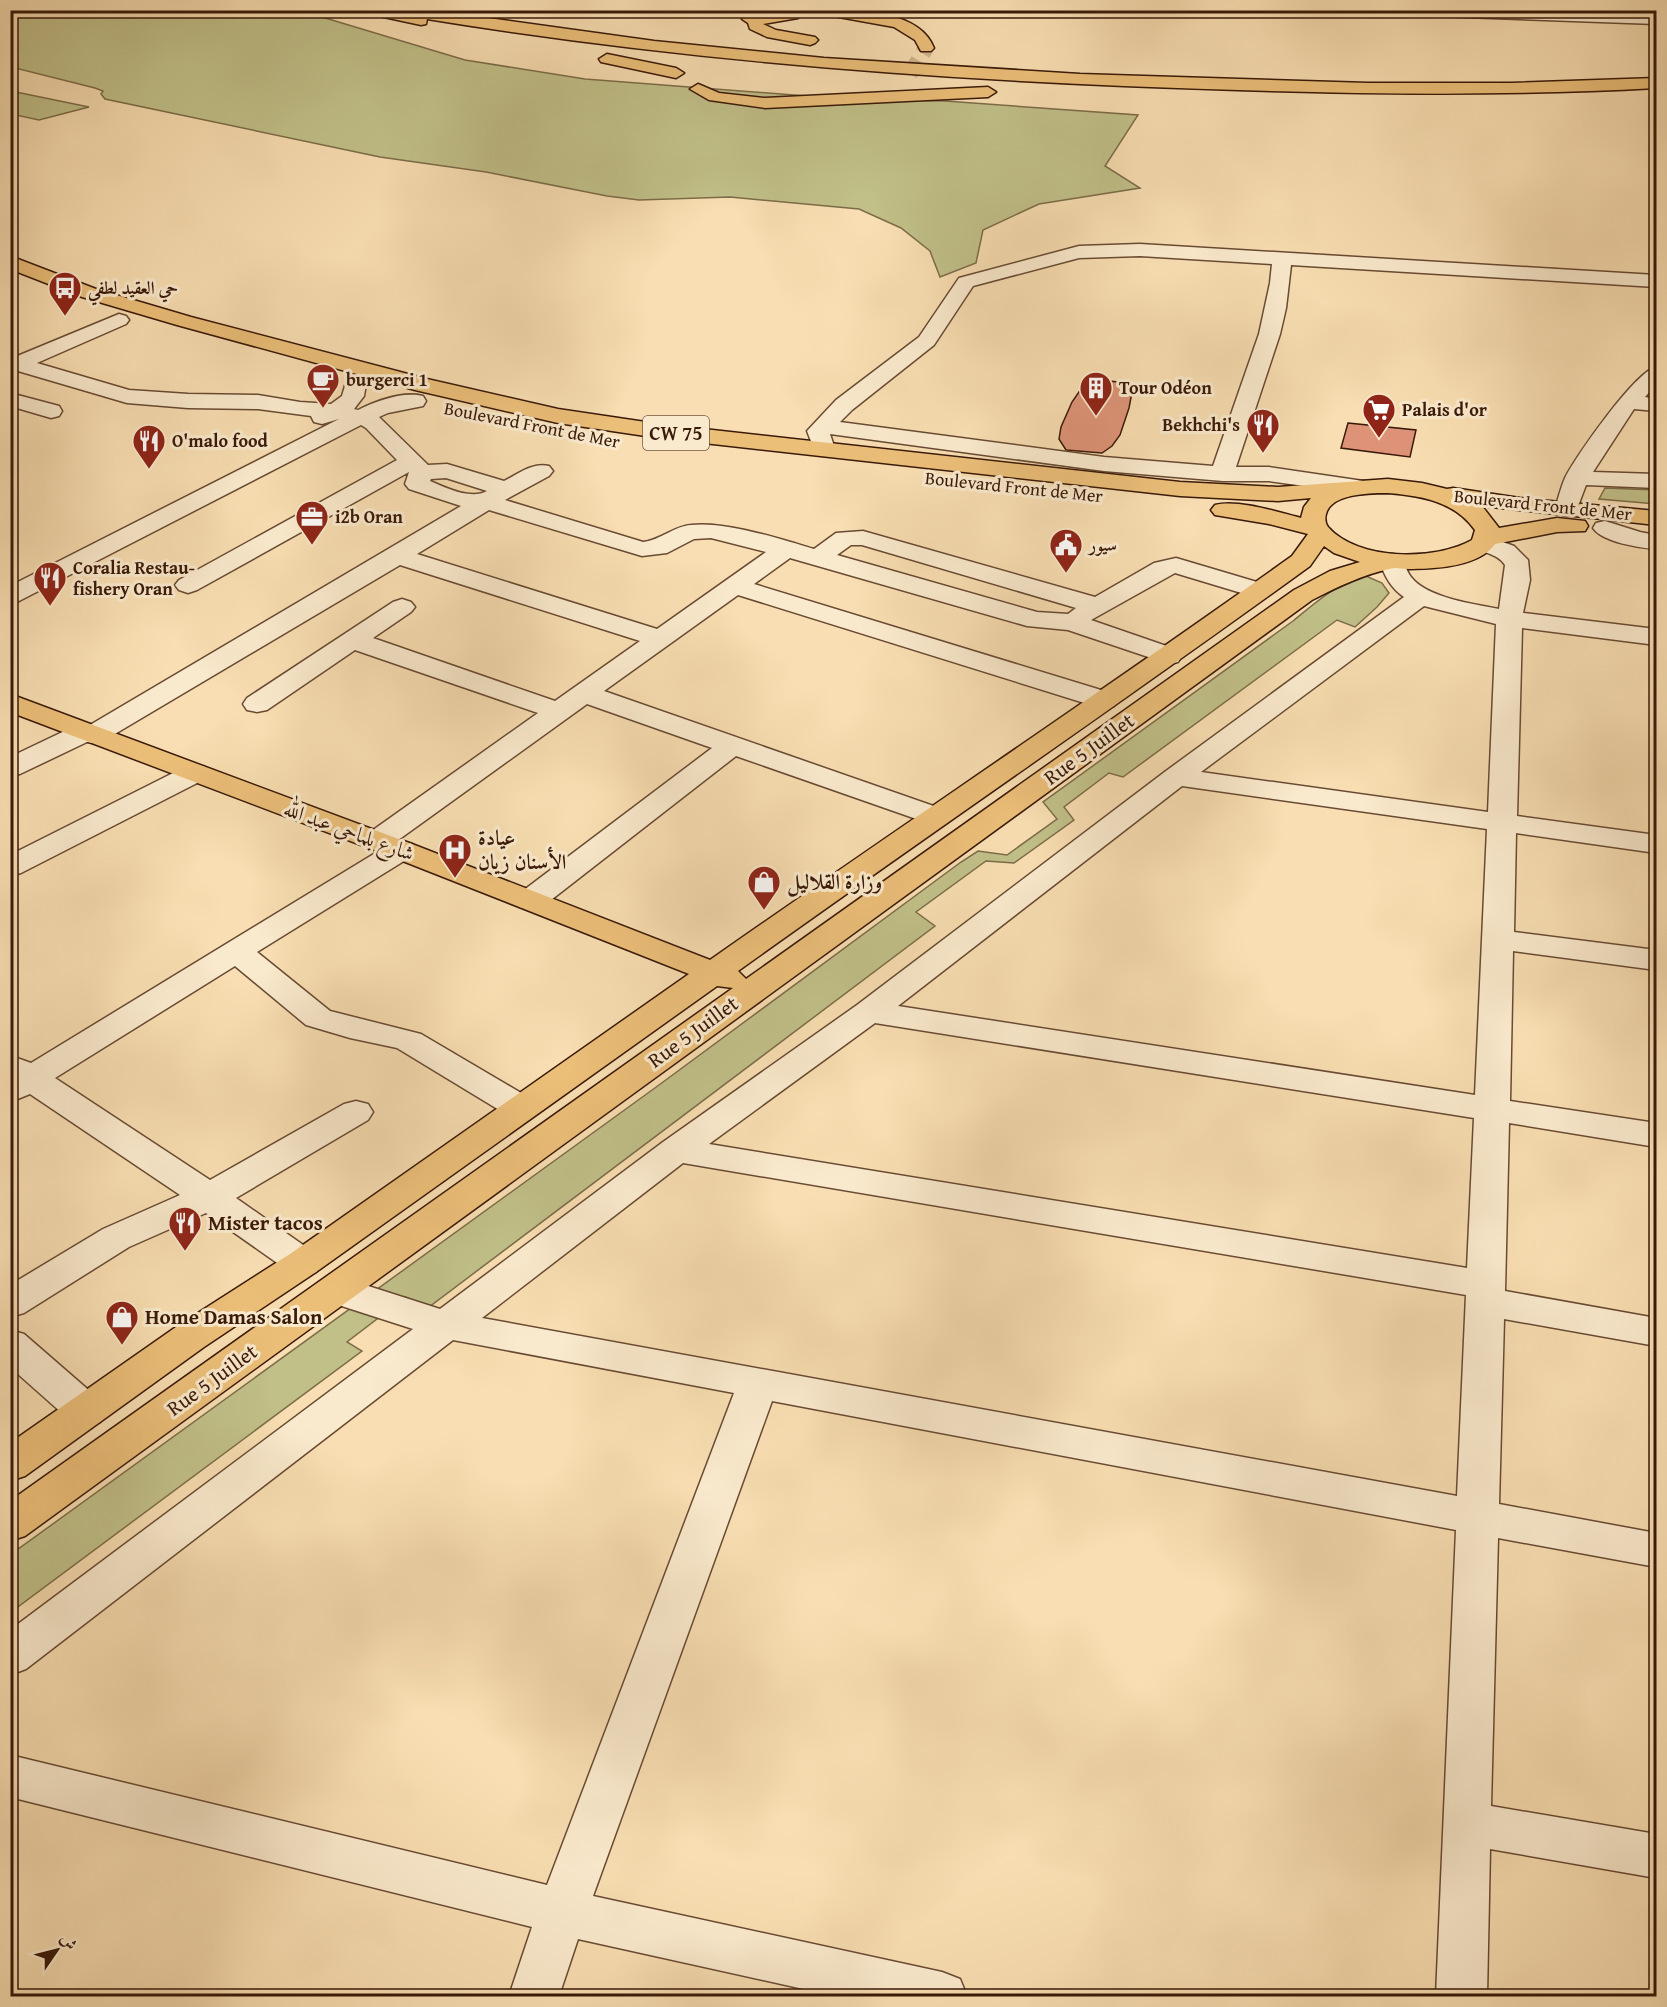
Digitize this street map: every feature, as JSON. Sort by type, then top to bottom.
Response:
[{"type":"main road","points":[[370,10],[573,52]]},
{"type":"main road","points":[[400,10],[536,31],[665,46],[849,64],[1039,77],[1364,88],[1490,88],[1656,83]]},
{"type":"main road","points":[[456,10],[621,34],[748,47],[964,63],[1162,73],[1390,79],[1518,78],[1656,73]]},
{"type":"main road","points":[[822,10],[909,27],[920,33],[926,40],[926,48]]},
{"type":"main road","points":[[736,11],[738,15],[757,20],[792,14],[855,15]]},
{"type":"main road","points":[[757,20],[755,26],[765,33],[826,41]]},
{"type":"main road","points":[[910,50],[942,53]]},
{"type":"main road","points":[[596,56],[682,71],[670,79],[675,84],[738,102],[792,103],[893,96],[1199,84]]},
{"type":"main road","points":[[1008,60],[1162,73]]},
{"type":"main road","points":[[708,67],[734,80],[783,86],[845,86],[910,74]]},
{"type":"main road","points":[[698,89],[734,80]]},
{"type":"main road","name":"CW 75","points":[[10,262],[89,293],[184,321],[490,402],[558,416],[659,431],[823,437],[1218,493],[1278,494],[1362,487]]},
{"type":"main road","name":"Boulevard Front de Mer","points":[[10,284],[119,321],[415,401],[511,424],[611,442],[735,458],[1230,510],[1319,531],[1341,547],[1390,561]]},
{"type":"main road","points":[[1319,531],[1313,520],[1314,511],[1320,503],[1330,496],[1362,487],[1402,487],[1451,498],[1480,517],[1486,527],[1484,540],[1470,553],[1448,560],[1410,563],[1390,561]]},
{"type":"main road","name":"Boulevard Front de Mer","points":[[1430,492],[1520,505],[1656,518]]},
{"type":"main road","name":"Boulevard Front de Mer","points":[[1484,540],[1557,525],[1656,533]]},
{"type":"main road","name":"Rue 5 Juillet","points":[[10,1465],[190,1337],[303,1263],[935,816],[1169,656],[1301,561],[1319,531]]},
{"type":"main road","name":"Rue 5 Juillet","points":[[10,1524],[1304,595],[1339,576],[1390,561]]},
{"type":"main road","name":"شارع بلماحي عبد الله","points":[[10,702],[389,845],[754,988]]},
{"type":"street","points":[[1380,10],[1656,20]]},
{"type":"street","points":[[1362,487],[1269,474],[1223,474],[823,437],[844,405],[927,341],[966,282],[1079,252],[1140,250],[1656,281]]},
{"type":"street","points":[[1223,474],[1225,461],[1267,340],[1282,276],[1282,260]]},
{"type":"street","points":[[13,364],[119,321]]},
{"type":"street","points":[[13,364],[127,396],[188,401],[258,402],[300,409],[335,411],[360,417],[374,423],[417,466],[417,484],[453,498],[471,502],[497,496],[642,549],[658,548],[689,532],[711,531],[786,549],[1036,620],[1071,622],[1169,656]]},
{"type":"street","points":[[1567,509],[1577,478],[1628,402],[1656,373]]},
{"type":"street","points":[[10,573],[335,411],[354,398],[355,384]]},
{"type":"street","points":[[10,399],[51,411]]},
{"type":"street","points":[[10,596],[360,417],[382,407],[415,401]]},
{"type":"street","points":[[1628,402],[1656,405]]},
{"type":"street","points":[[188,585],[417,466]]},
{"type":"street","points":[[10,768],[89,733],[541,471]]},
{"type":"street","points":[[1577,478],[1656,481]]},
{"type":"street","points":[[1605,528],[1656,542]]},
{"type":"street","points":[[818,558],[845,538],[863,538],[1098,606]]},
{"type":"street","points":[[1461,1996],[1509,620],[1519,570],[1517,561],[1509,554],[1484,540]]},
{"type":"street","points":[[303,1263],[209,1197],[18,1078],[237,952],[389,845],[560,712],[786,549]]},
{"type":"street","points":[[397,556],[661,639]]},
{"type":"street","points":[[1390,561],[1397,578],[1407,588],[1421,596],[1509,620],[1656,637]]},
{"type":"street","points":[[1071,622],[1163,568],[1176,565],[1258,590]]},
{"type":"street","points":[[734,586],[1104,700]]},
{"type":"street","points":[[10,1656],[676,1150],[869,1012],[1176,777],[1421,596]]},
{"type":"street","points":[[256,704],[402,607]]},
{"type":"street","points":[[352,640],[560,712]]},
{"type":"street","points":[[585,694],[935,816]]},
{"type":"street","points":[[531,900],[732,746]]},
{"type":"street","points":[[10,867],[195,773]]},
{"type":"street","points":[[1176,777],[1656,844]]},
{"type":"street","points":[[1498,939],[1656,960]]},
{"type":"street","points":[[237,952],[318,1018],[350,1028],[383,1033],[409,1041],[521,1108]]},
{"type":"street","points":[[869,1012],[1656,1135]]},
{"type":"street","points":[[10,1303],[116,1238],[209,1197],[356,1112]]},
{"type":"street","points":[[676,1150],[1486,1293],[1656,1332]]},
{"type":"street","points":[[338,1290],[446,1325],[1656,1550]]},
{"type":"street","points":[[10,1344],[86,1411]]},
{"type":"street","points":[[534,1996],[562,1912],[758,1384]]},
{"type":"street","points":[[10,1776],[562,1912],[942,1996]]},
{"type":"street","points":[[1467,1823],[1656,1856]]},
{"type":"shaded area","points":[[10,11],[302,11],[465,60],[585,79],[846,99],[945,101],[1138,115],[1105,166],[1140,188],[1039,204],[983,230],[976,263],[940,277],[930,251],[901,228],[859,209],[730,197],[639,200],[607,196],[486,172],[380,157],[105,99],[101,94],[103,91],[95,88],[11,67]]},
{"type":"shaded area","points":[[11,91],[89,107],[39,120],[11,114]]},
{"type":"shaded area","points":[[1605,488],[1656,490],[1656,504],[1599,499]]},
{"type":"shaded area","points":[[1366,576],[1382,583],[1389,593],[1355,627],[1337,620],[1123,777],[1109,773],[1064,807],[1074,820],[1014,863],[986,861],[916,912],[935,926],[425,1310],[406,1297],[347,1342],[362,1351],[11,1612],[10,1555],[659,1085],[961,862],[978,851],[1007,855],[1057,819],[1043,802],[1327,594],[1346,583]]},
{"type":"building","name":"Tour Odéon","points":[[1098,380],[1119,382],[1133,387],[1120,435],[1112,446],[1102,453],[1066,450],[1059,439],[1061,427],[1072,402],[1083,386]]},
{"type":"building","name":"Palais d'or","points":[[1348,423],[1416,430],[1410,457],[1341,448]]},
{"type":"tunnel","points":[[910,74],[926,48]]},
{"type":"place","name":"حي العقيد لطفي","points":[[65,317]]},
{"type":"place","name":"burgerci 1","points":[[323,409]]},
{"type":"place","name":"Tour Odéon","points":[[1096,417]]},
{"type":"place","name":"Palais d'or","points":[[1379,439]]},
{"type":"place","name":"Bekhchi's","points":[[1263,454]]},
{"type":"place","name":"O'malo food","points":[[149,470]]},
{"type":"place","name":"i2b Oran","points":[[312,546]]},
{"type":"place","name":"سيور","points":[[1066,574]]},
{"type":"place","name":"Coralia Restau- fishery Oran","points":[[50,607]]},
{"type":"place","name":"عيادة الأسنان زيان","points":[[455,879]]},
{"type":"place","name":"وزارة القلاليل","points":[[764,911]]},
{"type":"place","name":"Mister tacos","points":[[185,1252]]},
{"type":"place","name":"Home Damas Salon","points":[[122,1346]]}]
